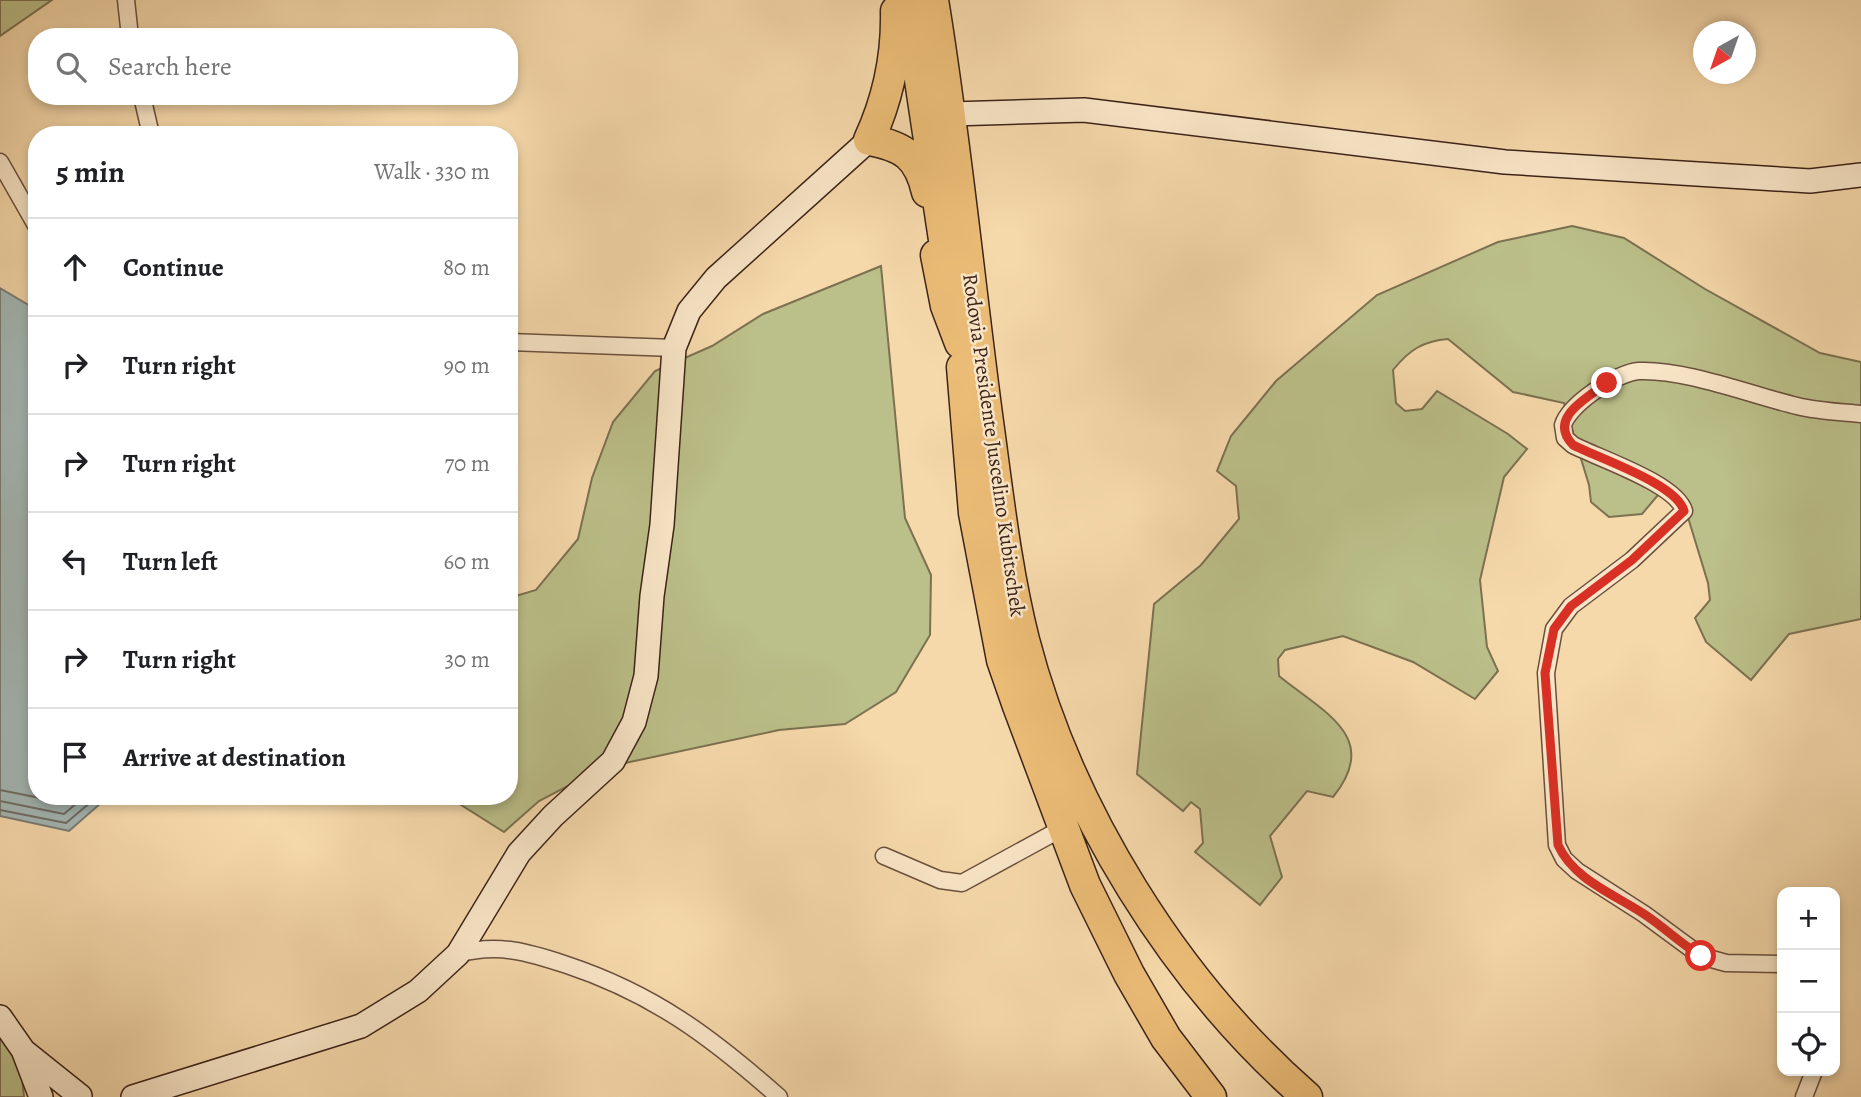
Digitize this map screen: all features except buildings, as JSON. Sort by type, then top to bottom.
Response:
[{"type":"highway","points":[[894,0],[897,36],[891,73],[884,104],[869,141],[896,148],[910,155],[918,165],[929,205],[946,306],[960,343]]},
{"type":"highway","name":"Rodovia Presidente Juscelino Kubitschek","points":[[908,0],[960,343],[974,513],[1002,660],[1061,829],[1129,974],[1166,1038],[1211,1097]]},
{"type":"highway","name":"Rodovia Presidente Juscelino Kubitschek","points":[[933,0],[951,114],[997,493],[1021,628],[1048,718],[1083,798],[1162,935],[1226,1020],[1307,1097]]},
{"type":"main road","points":[[951,114],[1084,110],[1505,162],[1810,181],[1861,175]]},
{"type":"main road","points":[[133,1097],[156,1094],[361,1026],[418,991],[458,954],[506,871],[553,817],[606,770],[634,722],[646,676],[652,596],[662,525],[674,348],[689,311],[716,278],[869,141]]},
{"type":"main road","points":[[0,1017],[23,1050],[41,1097]]},
{"type":"main road","points":[[23,1050],[81,1097]]},
{"type":"street","points":[[126,0],[129,28]]},
{"type":"street","points":[[144,105],[148,126]]},
{"type":"street","points":[[0,162],[28,211]]},
{"type":"street","points":[[518,342],[674,348]]},
{"type":"street","points":[[1777,964],[1726,963],[1701,956],[1644,914],[1577,871],[1564,859],[1558,845],[1545,673],[1554,629],[1571,606],[1632,560],[1684,511],[1679,501],[1659,485],[1573,445],[1565,438],[1563,425],[1579,404],[1622,375],[1637,371],[1700,381],[1801,407],[1861,414]]},
{"type":"street","points":[[884,856],[940,880],[962,883],[1061,829]]},
{"type":"street","points":[[458,954],[478,948],[515,948],[628,988],[677,1014],[779,1097]]},
{"type":"street","points":[[1804,1097],[1812,1076]]},
{"type":"green space","points":[[0,0],[52,0],[0,36]]},
{"type":"green space","points":[[1572,226],[1624,238],[1705,289],[1820,353],[1861,362],[1861,619],[1789,634],[1751,680],[1706,642],[1695,618],[1710,600],[1708,583],[1683,501],[1674,494],[1658,495],[1642,514],[1609,517],[1591,502],[1589,485],[1564,403],[1513,392],[1448,339],[1424,344],[1405,357],[1393,370],[1396,403],[1405,411],[1422,409],[1437,391],[1508,434],[1527,449],[1504,477],[1480,580],[1487,647],[1498,671],[1475,699],[1413,662],[1343,636],[1285,650],[1278,659],[1279,676],[1328,714],[1341,728],[1349,742],[1351,758],[1347,776],[1333,797],[1307,791],[1270,836],[1282,877],[1260,905],[1195,852],[1203,843],[1200,809],[1191,802],[1183,811],[1137,774],[1154,604],[1201,565],[1239,519],[1236,486],[1217,471],[1231,436],[1276,381],[1377,295],[1498,242]]},
{"type":"green space","points":[[881,266],[905,518],[931,575],[930,635],[896,692],[845,724],[779,730],[602,768],[539,801],[504,832],[461,805],[518,805],[518,595],[536,590],[578,539],[592,478],[613,422],[655,371],[712,346],[763,314]]},
{"type":"green space","points":[[0,1031],[21,1068],[24,1097],[0,1097]]},
{"type":"water","points":[[0,288],[28,305],[28,805],[99,805],[69,831],[0,816]]},
{"type":"route","points":[[1607,383],[1566,417],[1563,425],[1565,438],[1598,458],[1659,485],[1679,501],[1684,511],[1632,560],[1571,606],[1554,629],[1545,673],[1558,845],[1564,859],[1595,885],[1644,914],[1689,950],[1701,956]]}]
